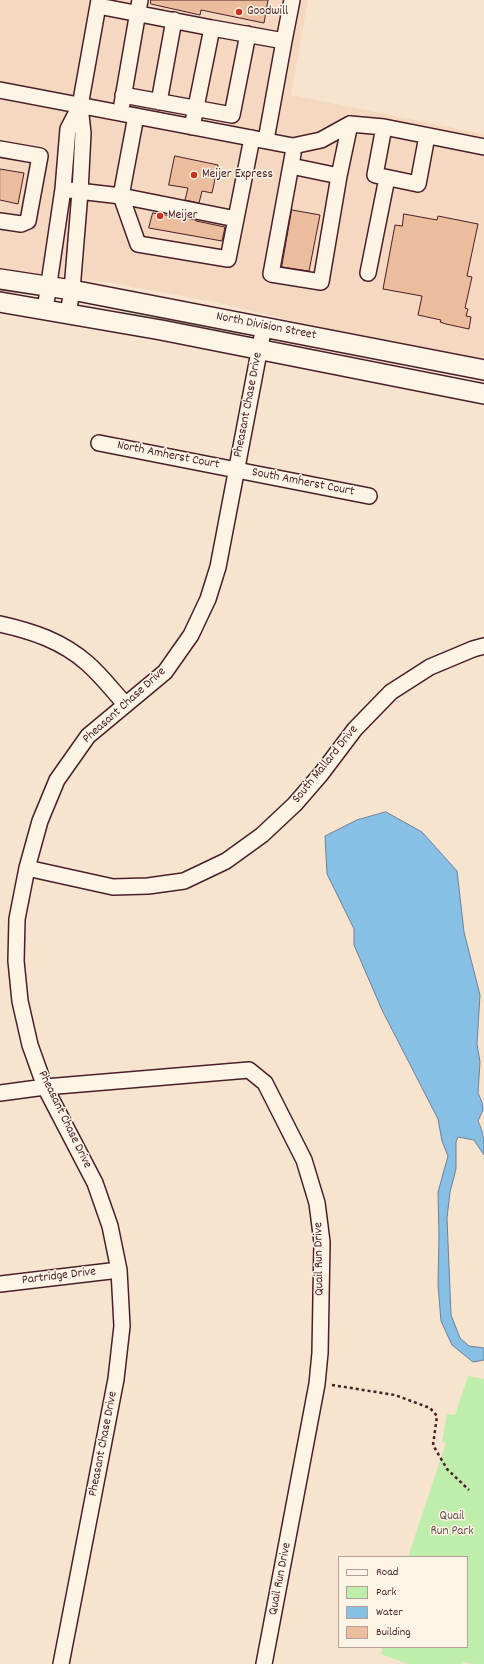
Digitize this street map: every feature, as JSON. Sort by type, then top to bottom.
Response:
[{"type":"main road","name":"North Division Street","points":[[0,279],[72,290],[264,326],[484,370]]},
{"type":"main road","name":"North Division Street","points":[[0,302],[259,349],[484,394]]},
{"type":"street","points":[[136,116],[120,196],[138,244],[228,259],[236,218],[259,139],[284,41],[292,0]]},
{"type":"street","points":[[68,314],[72,290],[80,192],[83,132],[80,106],[99,3],[138,4],[174,20],[284,41]]},
{"type":"street","points":[[120,113],[138,4]]},
{"type":"street","points":[[159,102],[174,20]]},
{"type":"street","points":[[192,126],[212,28]]},
{"type":"street","points":[[123,95],[232,115],[248,34]]},
{"type":"street","points":[[0,90],[293,146],[321,140],[350,124],[384,127],[484,146]]},
{"type":"street","points":[[45,310],[63,189],[68,128],[80,106]]},
{"type":"street","points":[[293,146],[291,166],[271,274],[320,282],[350,124]]},
{"type":"street","points":[[384,127],[375,175],[387,178],[418,184],[427,136]]},
{"type":"street","points":[[0,149],[40,156],[28,221],[21,224],[0,221]]},
{"type":"street","points":[[291,166],[339,176]]},
{"type":"street","points":[[368,273],[387,178]]},
{"type":"street","points":[[63,189],[120,196],[236,218]]},
{"type":"street","name":"Pheasant Chase Drive","points":[[61,1664],[116,1379],[122,1326],[119,1270],[110,1226],[95,1183],[45,1087],[30,1045],[20,1002],[16,961],[17,919],[27,868],[40,821],[57,780],[88,736],[165,672],[191,635],[208,598],[218,567],[264,326]]},
{"type":"street","name":"North Amherst Court","points":[[99,443],[236,469]]},
{"type":"street","name":"South Amherst Court","points":[[236,469],[369,496]]},
{"type":"street","points":[[0,624],[20,628],[44,636],[68,650],[87,663],[125,704]]},
{"type":"street","name":"South Mallard Drive","points":[[27,868],[113,887],[148,886],[184,881],[226,861],[262,835],[295,804],[321,774],[355,729],[391,692],[430,667],[484,646]]},
{"type":"street","name":"Quail Run Drive","points":[[0,1093],[45,1087],[249,1070],[265,1083],[304,1160],[317,1203],[322,1242],[320,1353],[317,1384],[264,1664]]},
{"type":"street","name":"Partridge Drive","points":[[0,1284],[119,1270]]},
{"type":"path","points":[[332,1385],[395,1395],[430,1408],[437,1416],[433,1445],[447,1469],[469,1490]]},
{"type":"shaded area","points":[[0,0],[308,0],[291,95],[484,134],[484,362],[341,333],[220,303],[107,282],[0,271]]},
{"type":"green space","points":[[99,305],[236,330],[242,333],[240,338],[159,322]]},
{"type":"green space","name":"Quail Run Park","points":[[468,1376],[484,1379],[484,1664],[465,1662],[461,1664],[408,1664],[381,1654],[383,1648],[468,1648],[468,1556],[408,1556],[446,1443],[442,1442],[447,1414],[455,1415]]},
{"type":"water","points":[[386,812],[422,832],[457,871],[464,932],[480,995],[477,1044],[480,1062],[478,1093],[482,1102],[483,1110],[478,1121],[483,1134],[484,1155],[474,1140],[458,1137],[456,1142],[456,1169],[450,1192],[447,1218],[451,1315],[460,1338],[469,1346],[484,1348],[484,1360],[473,1362],[452,1345],[441,1321],[438,1285],[438,1192],[448,1156],[442,1141],[438,1119],[382,1010],[354,945],[354,929],[327,874],[325,836],[357,820]]},
{"type":"building","name":"Goodwill","points":[[151,0],[268,0],[264,23],[201,10],[200,15],[151,4]]},
{"type":"building","name":"Meijer Express","points":[[175,156],[218,165],[212,193],[202,191],[199,203],[185,200],[188,188],[169,185]]},
{"type":"building","points":[[0,169],[24,173],[18,204],[0,200]]},
{"type":"building","points":[[292,210],[320,215],[309,271],[282,267]]},
{"type":"building","name":"Meijer","points":[[153,213],[196,220],[225,227],[222,241],[149,228]]},
{"type":"building","points":[[404,214],[437,220],[438,216],[478,224],[467,276],[472,277],[465,308],[468,309],[466,316],[471,317],[469,329],[446,324],[440,322],[441,320],[418,315],[422,296],[383,289],[395,225],[402,226]]},
{"type":"place","name":"Goodwill","points":[[239,12]]},
{"type":"place","name":"Meijer Express","points":[[194,175]]},
{"type":"place","name":"Meijer","points":[[160,216]]}]
